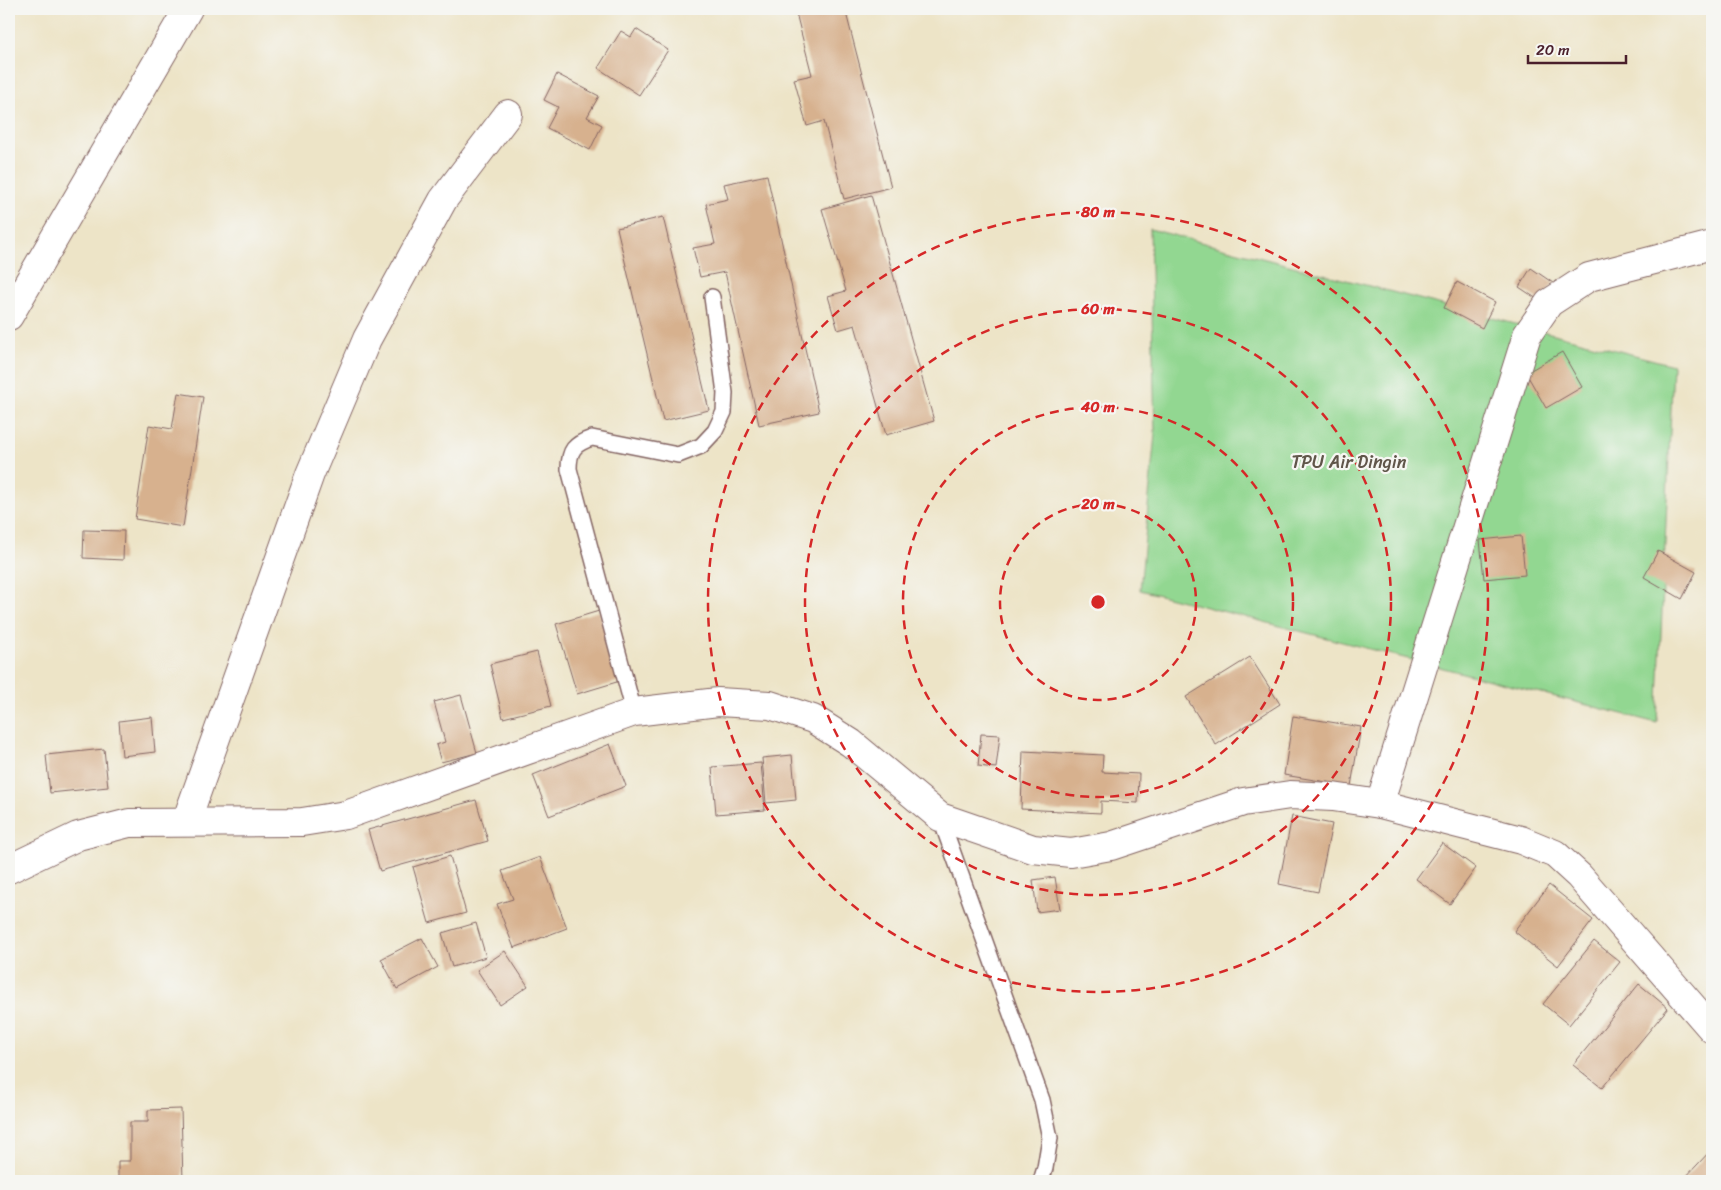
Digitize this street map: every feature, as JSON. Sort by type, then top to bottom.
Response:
[{"type":"street","points":[[9,316],[188,9]]},
{"type":"street","points":[[186,822],[310,474],[367,339],[443,200],[508,114]]},
{"type":"street","points":[[1380,804],[1527,334],[1549,302],[1589,277],[1712,245]]},
{"type":"street","points":[[9,869],[78,836],[129,823],[302,822],[346,815],[634,712],[718,702],[770,705],[813,719],[851,743],[940,817],[1033,849],[1071,854],[1111,846],[1243,802],[1290,795],[1333,797],[1380,804],[1521,840],[1555,854],[1580,876],[1712,1029]]},
{"type":"lane","points":[[634,712],[569,469],[569,457],[579,442],[592,438],[678,455],[700,446],[715,431],[724,412],[725,393],[712,297]]},
{"type":"lane","points":[[940,817],[1042,1100],[1050,1138],[1045,1168],[1040,1181]]},
{"type":"green space","name":"TPU Air Dingin","points":[[1150,229],[1673,365],[1657,723],[1140,590],[1155,434]]},
{"type":"building","points":[[795,9],[845,9],[891,187],[844,199],[824,121],[807,126],[794,79],[812,75]]},
{"type":"building","points":[[636,29],[668,50],[639,95],[598,68],[621,31],[631,37]]},
{"type":"building","points":[[557,74],[599,96],[587,117],[602,125],[590,150],[547,128],[558,107],[544,100]]},
{"type":"building","points":[[767,175],[819,412],[759,425],[725,272],[700,277],[693,248],[715,244],[706,204],[728,199],[724,184]]},
{"type":"building","points":[[871,195],[934,421],[886,435],[855,325],[838,330],[828,296],[846,291],[822,209]]},
{"type":"building","points":[[663,217],[709,410],[663,421],[617,228]]},
{"type":"building","points":[[1531,268],[1553,283],[1540,301],[1519,287]]},
{"type":"building","points":[[1457,282],[1495,302],[1482,328],[1444,308]]},
{"type":"building","points":[[1562,352],[1582,387],[1546,408],[1526,373]]},
{"type":"building","points":[[178,393],[203,397],[183,527],[135,519],[149,425],[172,429]]},
{"type":"building","points":[[84,530],[124,531],[123,560],[83,558]]},
{"type":"building","points":[[1521,536],[1525,575],[1484,579],[1480,540]]},
{"type":"building","points":[[1658,551],[1696,572],[1682,599],[1644,577]]},
{"type":"building","points":[[599,611],[620,681],[577,694],[556,624]]},
{"type":"building","points":[[537,652],[551,706],[503,718],[490,664]]},
{"type":"building","points":[[1250,657],[1280,704],[1216,745],[1186,697]]},
{"type":"building","points":[[461,695],[477,753],[441,762],[436,745],[445,742],[434,702]]},
{"type":"building","points":[[1293,716],[1361,727],[1351,786],[1284,775]]},
{"type":"building","points":[[152,717],[155,752],[122,756],[119,721]]},
{"type":"building","points":[[981,734],[1000,735],[996,768],[978,766]]},
{"type":"building","points":[[610,744],[626,786],[549,816],[533,775]]},
{"type":"building","points":[[104,749],[108,787],[50,793],[46,755]]},
{"type":"building","points":[[1023,751],[1103,755],[1102,772],[1139,774],[1138,803],[1101,801],[1101,813],[1021,809]]},
{"type":"building","points":[[792,755],[796,800],[766,803],[762,758]]},
{"type":"building","points":[[761,763],[765,810],[716,814],[712,767]]},
{"type":"building","points":[[476,800],[488,841],[380,871],[368,830]]},
{"type":"building","points":[[1292,816],[1332,824],[1318,892],[1279,884]]},
{"type":"building","points":[[1442,843],[1476,868],[1450,904],[1416,879]]},
{"type":"building","points":[[450,856],[466,913],[429,923],[413,867]]},
{"type":"building","points":[[540,857],[567,928],[514,948],[497,904],[513,899],[502,871]]},
{"type":"building","points":[[1055,877],[1060,909],[1037,912],[1033,880]]},
{"type":"building","points":[[1549,885],[1593,920],[1558,966],[1514,931]]},
{"type":"building","points":[[476,923],[486,957],[452,967],[442,933]]},
{"type":"building","points":[[422,938],[438,967],[397,989],[381,959]]},
{"type":"building","points":[[1594,941],[1620,962],[1569,1025],[1543,1004]]},
{"type":"building","points":[[505,951],[528,986],[500,1005],[477,970]]},
{"type":"building","points":[[1639,984],[1668,1008],[1602,1088],[1573,1065]]},
{"type":"building","points":[[181,1109],[183,1181],[118,1181],[118,1161],[130,1161],[130,1122],[148,1122],[148,1110]]},
{"type":"building","points":[[1712,1149],[1712,1181],[1682,1181]]}]
